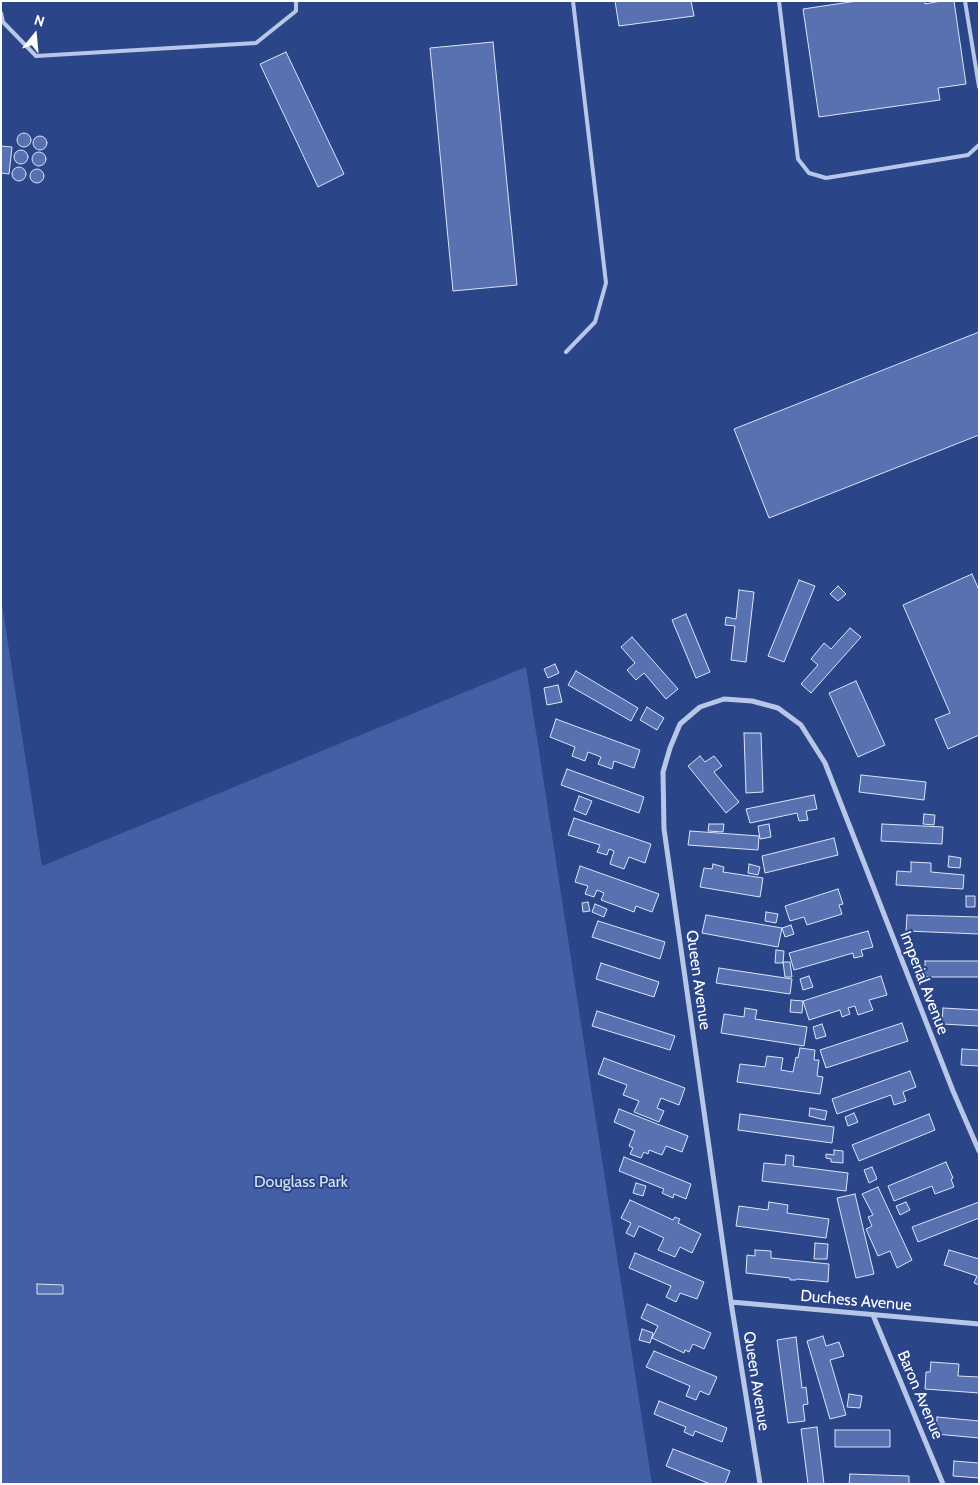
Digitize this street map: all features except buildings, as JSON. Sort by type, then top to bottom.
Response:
[{"type":"street","name":"Queen Avenue","points":[[760,1484],[731,1302],[664,829],[663,772],[680,724],[700,707],[724,699],[752,701],[778,708],[801,725],[825,763],[848,824]]},
{"type":"street","name":"Imperial Avenue","points":[[848,824],[953,1090],[979,1150]]},
{"type":"street","name":"Duchess Avenue","points":[[731,1302],[979,1324]]},
{"type":"street","name":"Baron Avenue","points":[[873,1315],[943,1484]]},
{"type":"lane","points":[[1,13],[3,22],[36,56],[256,43],[296,11],[296,1]]},
{"type":"lane","points":[[566,352],[595,322],[606,283],[574,1]]},
{"type":"lane","points":[[779,1],[798,160],[809,172],[826,178],[968,154],[979,145]]},
{"type":"lane","points":[[966,1],[979,87]]},
{"type":"green space","name":"Douglass Park","points":[[1,598],[42,866],[526,667],[652,1484],[1,1484]]}]
